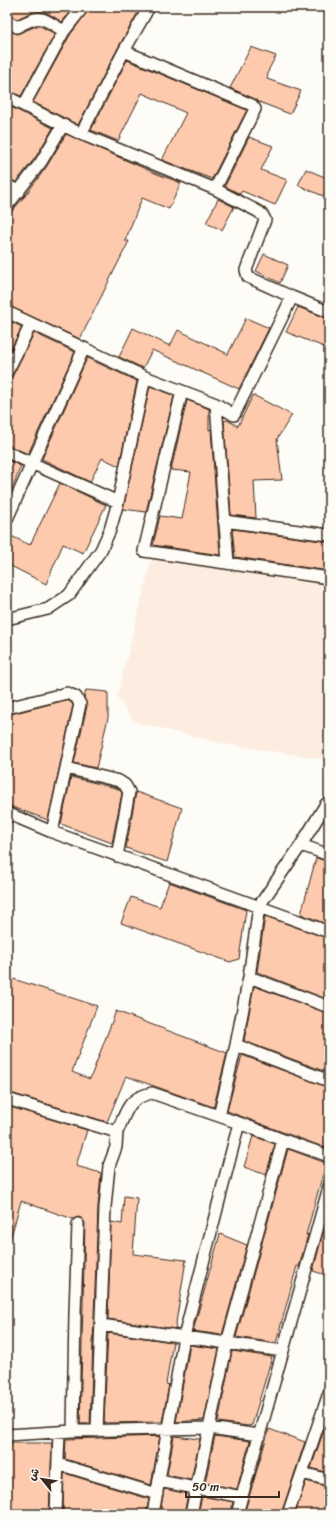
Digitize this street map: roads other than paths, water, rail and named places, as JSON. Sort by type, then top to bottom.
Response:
[{"type":"street","points":[[24,105],[64,31],[83,7]]},
{"type":"street","points":[[81,134],[124,51],[149,7]]},
{"type":"street","points":[[7,21],[17,27],[33,18],[42,18],[64,31]]},
{"type":"street","points":[[124,51],[252,105],[255,109],[215,189]]},
{"type":"street","points":[[7,97],[81,134],[215,189],[259,212],[265,220],[246,270],[248,277],[329,312]]},
{"type":"street","points":[[7,206],[41,162],[63,125]]},
{"type":"street","points":[[7,185],[19,192]]},
{"type":"street","points":[[7,312],[145,377],[216,404],[234,415],[292,297]]},
{"type":"street","points":[[7,372],[31,324]]},
{"type":"street","points":[[7,519],[84,348]]},
{"type":"street","points":[[7,619],[48,609],[69,595],[101,550],[110,530],[118,502],[145,377]]},
{"type":"street","points":[[182,391],[144,551],[329,578]]},
{"type":"street","points":[[216,404],[228,563]]},
{"type":"street","points":[[7,452],[118,502]]},
{"type":"street","points":[[224,521],[329,535]]},
{"type":"street","points":[[7,708],[67,693],[76,697],[80,704],[52,832]]},
{"type":"street","points":[[66,768],[119,781],[125,785],[129,792],[117,856]]},
{"type":"street","points":[[219,1116],[236,1045],[249,977],[259,906],[301,845],[326,804],[329,802]]},
{"type":"street","points":[[7,813],[52,832],[329,932]]},
{"type":"street","points":[[301,845],[329,855]]},
{"type":"street","points":[[249,977],[329,1007]]},
{"type":"street","points":[[236,1045],[329,1081]]},
{"type":"street","points":[[97,1431],[105,1206],[109,1166],[116,1146],[118,1132],[130,1104],[140,1095],[152,1093],[329,1156]]},
{"type":"street","points":[[7,1099],[118,1132]]},
{"type":"street","points":[[153,1514],[184,1337],[239,1123]]},
{"type":"street","points":[[191,1514],[227,1343],[284,1140]]},
{"type":"street","points":[[237,1514],[283,1351],[325,1216],[329,1187]]},
{"type":"street","points":[[73,1431],[78,1224]]},
{"type":"street","points":[[101,1325],[283,1351]]},
{"type":"street","points":[[288,1514],[329,1393]]},
{"type":"street","points":[[7,1435],[73,1431],[209,1428],[259,1435]]},
{"type":"street","points":[[56,1514],[59,1432]]},
{"type":"street","points":[[58,1464],[157,1494]]},
{"type":"street","points":[[302,1473],[329,1480]]},
{"type":"street","points":[[159,1481],[242,1497]]}]
